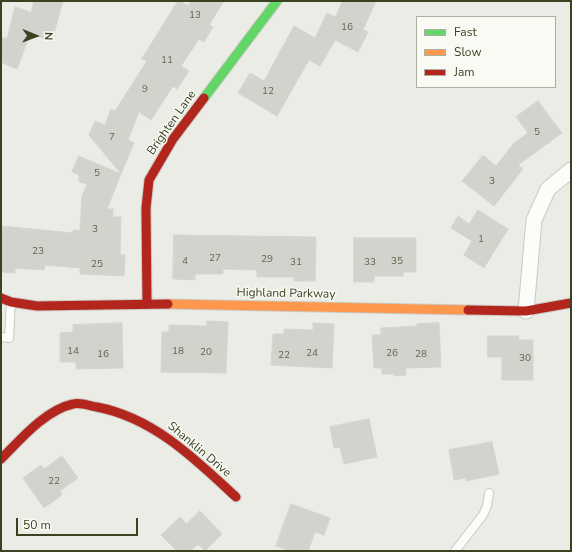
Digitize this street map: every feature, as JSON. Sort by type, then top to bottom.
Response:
[{"type":"street","name":"Brighten Lane","points":[[147,304],[146,208],[149,180],[173,139],[277,1]]},
{"type":"street","points":[[526,311],[534,220],[548,189],[571,170]]},
{"type":"street","name":"Highland Parkway","points":[[1,298],[11,302],[37,306],[147,304],[526,311],[571,303]]},
{"type":"street","name":"Shanklin Drive","points":[[1,459],[40,422],[55,412],[74,404],[100,407],[127,415],[159,431],[191,456],[236,497]]},
{"type":"lane","points":[[1,337],[9,338],[11,302]]},
{"type":"lane","points":[[455,551],[483,514],[487,506],[489,493]]},
{"type":"building","points":[[34,1],[63,1],[52,40],[30,34],[17,69],[1,62],[1,37],[7,39],[15,7],[31,12]]},
{"type":"building","points":[[178,1],[188,6],[191,1],[224,1],[209,25],[213,27],[204,42],[199,39],[181,66],[189,71],[177,89],[173,86],[151,120],[139,112],[128,140],[134,143],[121,174],[89,135],[95,121],[105,125],[111,109],[115,111],[147,61],[142,59]]},
{"type":"building","points":[[343,1],[376,1],[363,30],[368,32],[358,52],[335,40],[320,66],[309,60],[277,116],[238,93],[250,73],[264,81],[294,26],[315,38],[327,13],[335,17]]},
{"type":"building","points":[[538,101],[562,133],[518,165],[523,169],[494,206],[462,181],[483,155],[496,166],[514,143],[528,133],[516,117]]},
{"type":"building","points":[[79,156],[121,174],[107,209],[113,209],[113,217],[121,217],[120,255],[125,255],[124,276],[80,274],[80,268],[45,265],[44,270],[15,268],[15,273],[1,272],[1,226],[73,233],[73,230],[80,231],[82,196],[87,184],[79,182],[79,175],[72,172]]},
{"type":"building","points":[[478,210],[508,229],[484,268],[464,255],[472,241],[451,228],[458,216],[469,224]]},
{"type":"building","points":[[174,235],[316,237],[315,281],[294,281],[294,277],[257,277],[257,270],[223,269],[223,274],[195,274],[195,280],[173,279]]},
{"type":"building","points":[[354,238],[416,238],[416,272],[403,272],[403,276],[374,276],[374,282],[354,282]]},
{"type":"building","points":[[207,321],[228,322],[226,373],[161,372],[162,332],[169,332],[169,325],[207,326]]},
{"type":"building","points":[[122,323],[123,368],[76,369],[76,362],[60,362],[60,333],[73,332],[73,325]]},
{"type":"building","points":[[313,323],[334,324],[332,368],[271,365],[273,334],[284,334],[284,329],[313,330]]},
{"type":"building","points":[[439,323],[441,367],[406,368],[406,375],[394,376],[394,374],[382,374],[382,368],[374,368],[372,335],[381,335],[381,328]]},
{"type":"building","points":[[488,336],[519,336],[518,340],[533,340],[533,380],[502,380],[502,357],[488,357]]},
{"type":"building","points":[[369,419],[377,457],[344,464],[340,447],[334,448],[330,427]]},
{"type":"building","points":[[492,442],[499,474],[466,481],[466,478],[454,480],[449,450]]},
{"type":"building","points":[[62,456],[78,478],[60,491],[62,495],[44,508],[23,478],[41,465],[44,469]]},
{"type":"building","points":[[291,504],[330,518],[324,535],[315,532],[308,551],[290,551],[276,546]]},
{"type":"building","points":[[200,511],[222,534],[205,551],[198,544],[190,551],[177,551],[161,535],[180,517],[186,524]]},
{"type":"traffic: fast","points":[[204,98],[277,1]]},
{"type":"traffic: slow","points":[[168,304],[468,310]]},
{"type":"traffic: jam","points":[[147,304],[146,208],[149,180],[173,139],[204,98]]},
{"type":"traffic: jam","points":[[1,298],[11,302],[37,306],[168,304]]},
{"type":"traffic: jam","points":[[468,310],[526,311],[571,303]]},
{"type":"traffic: jam","points":[[1,459],[25,435],[53,412],[73,404],[82,404],[118,412],[155,430],[205,468],[236,497]]}]
